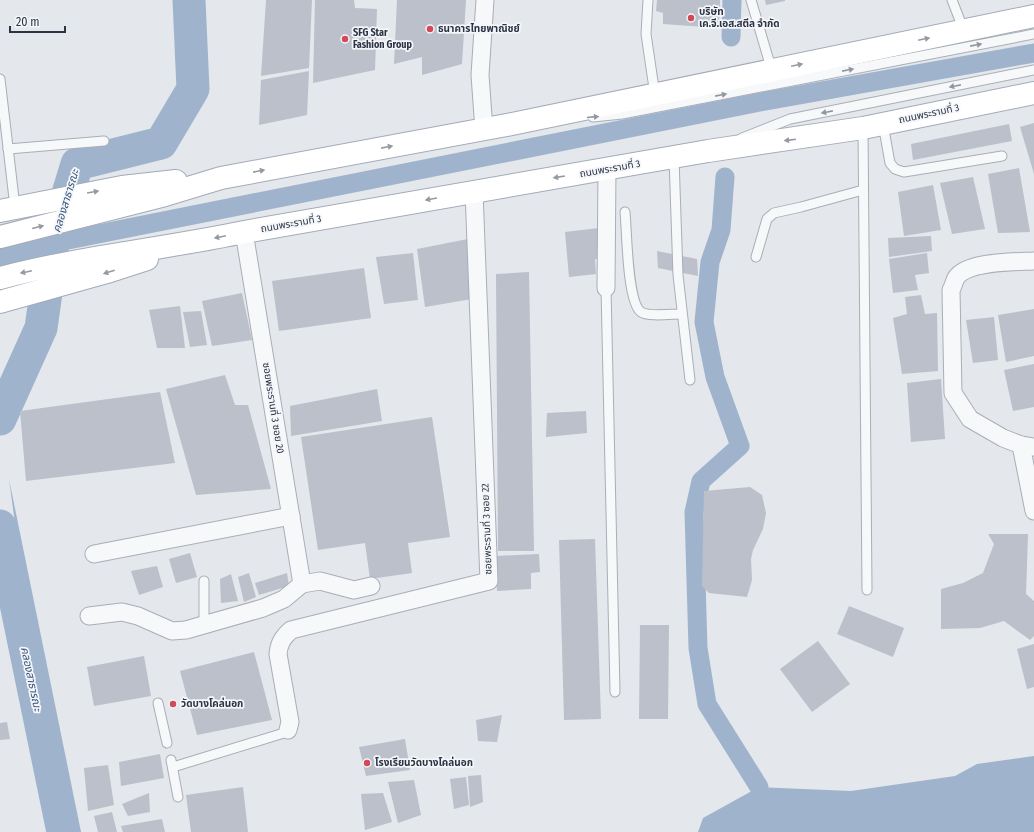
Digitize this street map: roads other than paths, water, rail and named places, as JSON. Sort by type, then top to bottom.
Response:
[{"type":"main road","points":[[0,237],[116,208],[221,178],[484,130],[1034,16]]},
{"type":"main road","name":"ถนนพระรามที่ 3","points":[[0,278],[150,247],[185,244],[474,191],[708,151],[800,139],[873,126],[1034,93]]},
{"type":"main road","points":[[8,209],[122,187],[169,181],[221,178]]},
{"type":"main road","name":"ถนนพระรามที่ 3","points":[[10,299],[136,263],[185,244]]},
{"type":"street","points":[[484,130],[480,75],[485,0]]},
{"type":"street","points":[[606,288],[607,169]]},
{"type":"street","name":"ซอยพระรามที่ 3 ซอย 22","points":[[288,730],[290,722],[278,654],[279,646],[284,637],[291,630],[489,581],[474,191]]},
{"type":"street","name":"ซอยพระรามที่ 3 ซอย 20","points":[[244,232],[302,584]]},
{"type":"street","points":[[1034,260],[975,266],[956,278],[951,290],[953,393],[970,419],[983,428],[1028,446],[1034,511]]},
{"type":"street","points":[[94,554],[291,516]]},
{"type":"street","points":[[89,616],[122,612],[138,616],[172,631],[186,630],[263,608],[284,599],[302,584],[320,581],[354,590],[371,586]]},
{"type":"lane","points":[[648,0],[646,34],[656,94]]},
{"type":"lane","points":[[751,0],[772,71]]},
{"type":"lane","points":[[952,0],[964,31]]},
{"type":"lane","points":[[512,124],[622,114],[1034,34]]},
{"type":"lane","points":[[708,151],[790,119],[1034,70]]},
{"type":"lane","points":[[0,79],[8,149],[8,209]]},
{"type":"lane","points":[[873,126],[890,163],[895,169],[904,172],[1002,156]]},
{"type":"lane","points":[[867,590],[863,190],[873,126]]},
{"type":"lane","points":[[8,149],[104,141]]},
{"type":"lane","points":[[674,158],[678,276],[681,314],[690,380]]},
{"type":"lane","points":[[756,257],[767,219],[774,213],[863,190]]},
{"type":"lane","points":[[625,212],[630,287],[636,306],[642,313],[646,314],[681,314]]},
{"type":"lane","points":[[606,288],[615,692]]},
{"type":"lane","points":[[204,581],[204,625]]},
{"type":"lane","points":[[158,703],[167,743]]},
{"type":"lane","points":[[178,797],[172,764],[284,733],[288,730]]},
{"type":"water","points":[[9,479],[81,832],[57,832]]},
{"type":"water","points":[[1034,756],[1034,832],[698,832],[703,818],[759,787],[851,791],[955,776],[977,764]]},
{"type":"waterway","name":"คลองสาธารณะ","points":[[0,419],[41,328],[53,243],[77,164],[161,143],[193,89],[189,0]]},
{"type":"waterway","points":[[731,37],[732,0]]},
{"type":"waterway","points":[[0,257],[53,243],[760,102],[1034,53]]},
{"type":"waterway","points":[[725,177],[721,230],[710,262],[704,322],[715,377],[740,446],[701,481],[694,512],[698,648],[707,704],[759,787]]},
{"type":"waterway","name":"คลองสาธารณะ","points":[[0,526],[63,832]]},
{"type":"place","name":"บริษัท เค.จี.เอส.สตีล จำกัด","points":[[691,18]]},
{"type":"place","name":"ธนาคารไทยพาณิชย์","points":[[430,29]]},
{"type":"place","name":"SFG Star Fashion Group","points":[[345,39]]},
{"type":"place","name":"วัดบางโคล่นอก","points":[[173,704]]},
{"type":"place","name":"โรงเรียนวัดบางโคล่นอก","points":[[367,763]]}]
